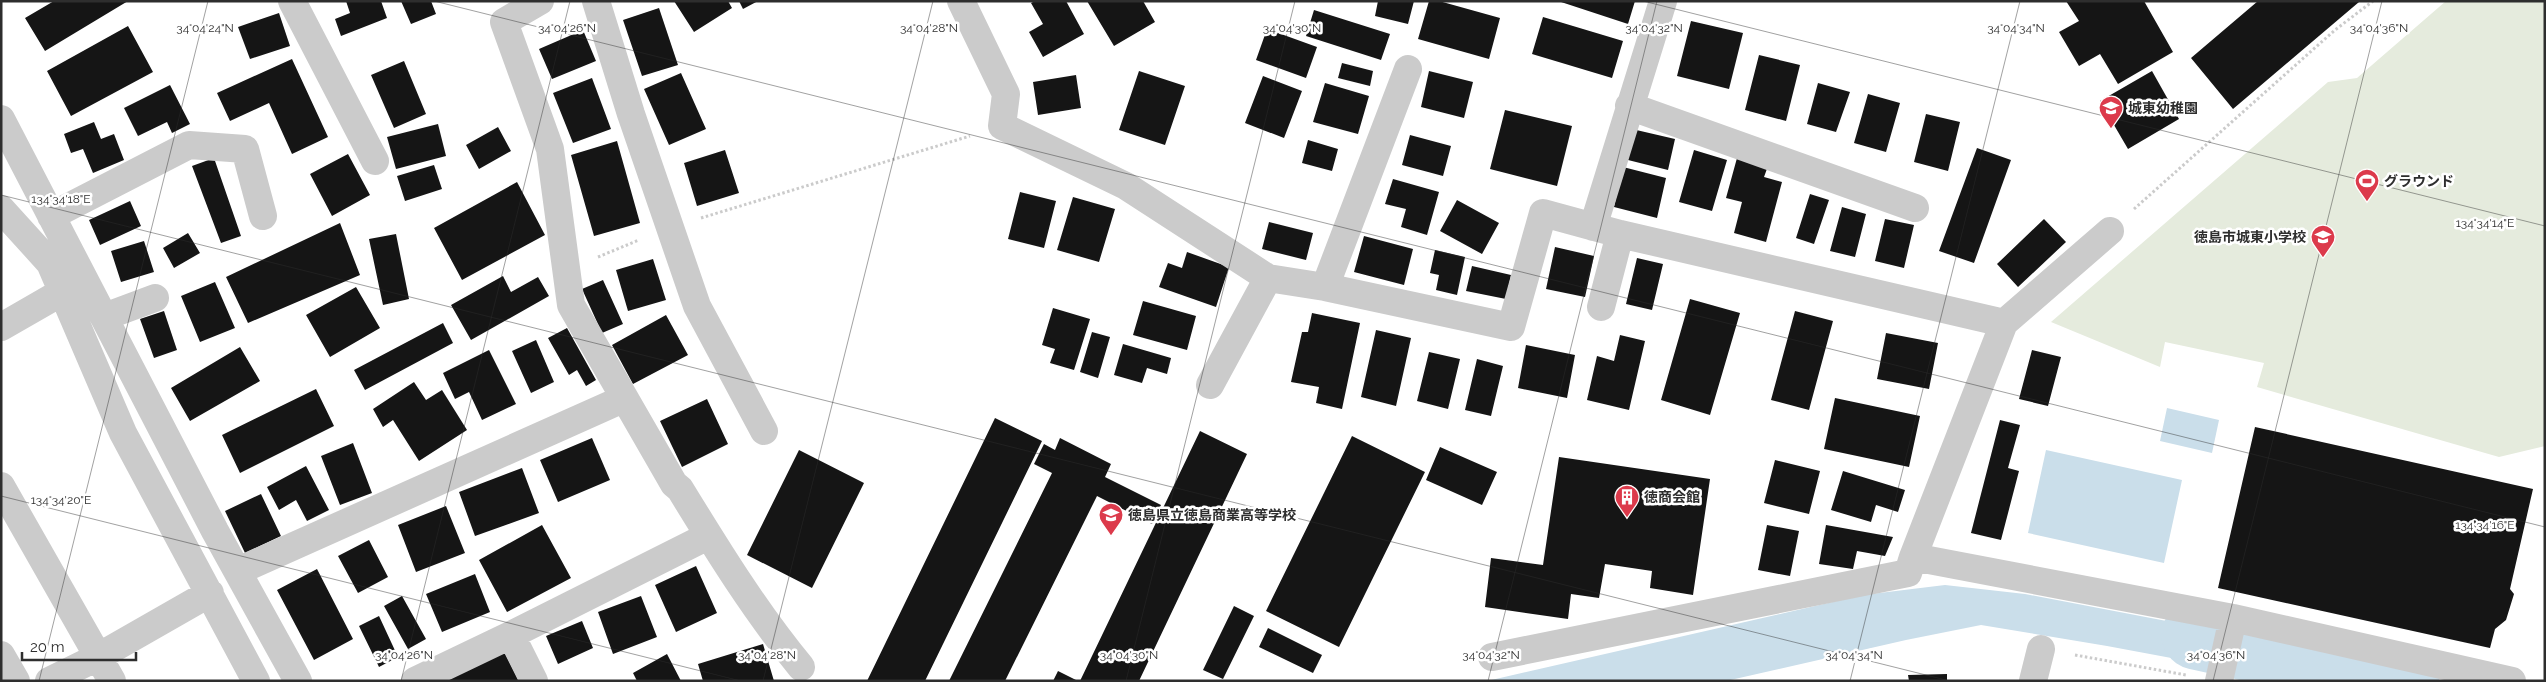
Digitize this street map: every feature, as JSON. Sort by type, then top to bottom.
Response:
[{"type":"street","points":[[292,1],[375,161]]},
{"type":"street","points":[[540,1],[504,22],[550,149],[568,270],[571,304],[623,399],[674,484],[680,489],[708,536],[769,628],[801,667]]},
{"type":"street","points":[[596,1],[631,114],[697,306],[764,432]]},
{"type":"street","points":[[961,1],[1006,94],[1002,126],[1126,186],[1268,278],[1511,327],[1543,212],[1620,234],[2004,323]]},
{"type":"street","points":[[1594,227],[1629,106],[1663,1]]},
{"type":"street","points":[[1325,288],[1408,69]]},
{"type":"street","points":[[1629,106],[1915,208]]},
{"type":"street","points":[[1,119],[8,148],[51,216],[238,572],[298,681]]},
{"type":"street","points":[[51,216],[189,145],[244,149],[263,216]]},
{"type":"street","points":[[1,209],[50,263],[123,433],[256,681]]},
{"type":"street","points":[[1492,657],[1908,573],[2004,323],[2110,231]]},
{"type":"street","points":[[1601,307],[1620,234]]},
{"type":"street","points":[[1210,385],[1268,278]]},
{"type":"street","points":[[1,327],[62,292]]},
{"type":"street","points":[[104,317],[155,298]]},
{"type":"street","points":[[238,572],[623,399]]},
{"type":"street","points":[[1,486],[112,681]]},
{"type":"street","points":[[415,681],[708,536]]},
{"type":"street","points":[[1913,557],[2512,681]]},
{"type":"street","points":[[49,681],[98,657],[210,593]]},
{"type":"street","points":[[2220,676],[2232,624]]},
{"type":"street","points":[[511,635],[534,681]]},
{"type":"street","points":[[2034,681],[2041,649]]},
{"type":"street","points":[[1,655],[16,681]]},
{"type":"path","points":[[2110,231],[2335,30],[2373,1]]},
{"type":"path","points":[[568,270],[670,227],[1002,126]]},
{"type":"path","points":[[2041,649],[2187,676]]},
{"type":"shaded area","name":"グラウンド","points":[[2446,1],[2545,1],[2545,446],[2499,457],[2257,387],[2264,363],[2165,342],[2160,367],[2051,322],[2328,82],[2357,78]]},
{"type":"water","points":[[2167,408],[2219,420],[2212,453],[2160,441]]},
{"type":"water","points":[[2046,450],[2182,480],[2164,563],[2028,533]]},
{"type":"water","points":[[1945,585],[2025,594],[2292,645],[2284,679],[1981,625],[1726,681],[1487,681],[1863,595]]},
{"type":"building","points":[[54,1],[128,1],[45,51],[25,18]]},
{"type":"building","points":[[346,1],[381,1],[387,18],[341,36],[335,19],[350,13]]},
{"type":"building","points":[[401,1],[431,1],[436,14],[411,24]]},
{"type":"building","points":[[674,1],[728,1],[732,8],[694,32]]},
{"type":"building","points":[[739,1],[758,1],[743,9]]},
{"type":"building","points":[[1035,1],[1066,1],[1084,34],[1043,57],[1029,32],[1043,24],[1031,3]]},
{"type":"building","points":[[1087,1],[1143,1],[1155,22],[1114,46]]},
{"type":"building","points":[[1378,1],[1414,1],[1408,24],[1375,16]]},
{"type":"building","points":[[1429,1],[1439,1],[1500,18],[1489,59],[1418,39]]},
{"type":"building","points":[[1558,1],[1635,1],[1628,24]]},
{"type":"building","points":[[2066,1],[2144,1],[2173,52],[2118,84],[2100,54],[2079,66],[2059,32],[2079,21]]},
{"type":"building","points":[[2258,1],[2359,2],[2233,109],[2191,58]]},
{"type":"building","points":[[659,8],[678,65],[642,76],[623,20]]},
{"type":"building","points":[[1314,10],[1390,34],[1381,60],[1306,36]]},
{"type":"building","points":[[279,13],[290,46],[250,59],[238,27]]},
{"type":"building","points":[[1543,17],[1623,41],[1612,78],[1532,54]]},
{"type":"building","points":[[1691,21],[1743,33],[1729,89],[1677,76]]},
{"type":"building","points":[[128,26],[153,72],[71,116],[47,71]]},
{"type":"building","points":[[1267,29],[1317,47],[1306,78],[1256,60]]},
{"type":"building","points":[[583,30],[596,61],[552,79],[539,49]]},
{"type":"building","points":[[1759,55],[1800,65],[1786,121],[1745,110]]},
{"type":"building","points":[[292,59],[328,137],[292,154],[269,103],[230,121],[217,93]]},
{"type":"building","points":[[404,61],[426,114],[394,128],[371,75]]},
{"type":"building","points":[[1342,63],[1373,71],[1370,86],[1338,78]]},
{"type":"building","points":[[1139,71],[1185,86],[1165,145],[1119,130]]},
{"type":"building","points":[[1429,71],[1473,82],[1464,118],[1421,107]]},
{"type":"building","points":[[2152,71],[2179,119],[2128,149],[2100,101]]},
{"type":"building","points":[[681,73],[706,129],[669,145],[644,89]]},
{"type":"building","points":[[1076,75],[1081,108],[1038,115],[1033,82]]},
{"type":"building","points":[[1263,76],[1302,91],[1284,138],[1245,123]]},
{"type":"building","points":[[592,78],[611,129],[573,143],[553,93]]},
{"type":"building","points":[[1325,83],[1369,96],[1358,134],[1313,122]]},
{"type":"building","points":[[1818,83],[1850,92],[1836,132],[1807,124]]},
{"type":"building","points":[[170,85],[190,124],[172,133],[167,122],[138,136],[124,108]]},
{"type":"building","points":[[1868,94],[1900,103],[1886,152],[1854,143]]},
{"type":"building","points":[[1505,110],[1572,126],[1557,186],[1490,169]]},
{"type":"building","points":[[1926,114],[1960,122],[1948,171],[1914,162]]},
{"type":"building","points":[[94,122],[101,139],[114,134],[124,160],[93,173],[83,149],[71,153],[64,134]]},
{"type":"building","points":[[438,124],[446,156],[396,169],[387,137]]},
{"type":"building","points":[[498,127],[511,151],[479,169],[466,145]]},
{"type":"building","points":[[1632,129],[1675,139],[1668,170],[1624,159]]},
{"type":"building","points":[[1410,135],[1451,146],[1443,176],[1402,165]]},
{"type":"building","points":[[1308,140],[1338,149],[1332,171],[1302,163]]},
{"type":"building","points":[[617,141],[640,223],[594,236],[571,155]]},
{"type":"building","points":[[1977,148],[2011,160],[1974,263],[1939,251]]},
{"type":"building","points":[[725,150],[739,193],[697,206],[684,163]]},
{"type":"building","points":[[1694,150],[1727,160],[1712,211],[1679,202]]},
{"type":"building","points":[[348,154],[370,195],[332,216],[310,174]]},
{"type":"building","points":[[214,158],[241,236],[221,243],[192,166]]},
{"type":"building","points":[[1737,158],[1768,166],[1764,177],[1782,182],[1766,242],[1734,233],[1742,202],[1726,198]]},
{"type":"building","points":[[434,165],[442,189],[405,201],[397,176]]},
{"type":"building","points":[[1623,167],[1666,178],[1657,218],[1614,207]]},
{"type":"building","points":[[1393,179],[1439,192],[1427,235],[1401,227],[1406,209],[1385,204]]},
{"type":"building","points":[[517,182],[545,235],[462,280],[434,228]]},
{"type":"building","points":[[1020,192],[1056,201],[1044,248],[1008,239]]},
{"type":"building","points":[[1810,194],[1829,200],[1814,244],[1796,238]]},
{"type":"building","points":[[1073,197],[1115,209],[1099,262],[1057,250]]},
{"type":"building","points":[[1457,200],[1499,223],[1482,254],[1440,231]]},
{"type":"building","points":[[130,201],[141,226],[100,245],[89,220]]},
{"type":"building","points":[[1842,207],[1866,214],[1855,257],[1830,251]]},
{"type":"building","points":[[1885,219],[1914,225],[1904,268],[1875,261]]},
{"type":"building","points":[[2044,219],[2066,242],[2018,287],[1997,264]]},
{"type":"building","points":[[1269,222],[1313,233],[1306,260],[1262,249]]},
{"type":"building","points":[[340,223],[360,275],[248,323],[226,277]]},
{"type":"building","points":[[188,233],[200,253],[174,268],[163,248]]},
{"type":"building","points":[[396,234],[409,299],[383,305],[369,239]]},
{"type":"building","points":[[1364,236],[1413,249],[1404,285],[1354,272]]},
{"type":"building","points":[[144,241],[154,272],[121,282],[111,251]]},
{"type":"building","points":[[1555,247],[1594,256],[1585,297],[1546,289]]},
{"type":"building","points":[[1435,250],[1465,257],[1457,295],[1436,290],[1439,275],[1430,273]]},
{"type":"building","points":[[1187,252],[1229,267],[1216,307],[1159,287],[1168,263],[1182,268]]},
{"type":"building","points":[[1637,258],[1663,264],[1652,310],[1626,304]]},
{"type":"building","points":[[653,259],[666,300],[628,311],[616,270]]},
{"type":"building","points":[[1472,266],[1511,275],[1506,299],[1466,291]]},
{"type":"building","points":[[503,276],[511,292],[538,277],[549,296],[471,340],[451,305]]},
{"type":"building","points":[[603,280],[623,324],[602,333],[582,289]]},
{"type":"building","points":[[215,282],[235,328],[200,342],[181,296]]},
{"type":"building","points":[[356,287],[380,328],[330,357],[306,315]]},
{"type":"building","points":[[1690,299],[1740,313],[1710,415],[1661,400]]},
{"type":"building","points":[[1143,301],[1196,316],[1187,350],[1133,335]]},
{"type":"building","points":[[1053,308],[1090,319],[1074,370],[1050,363],[1055,349],[1042,345]]},
{"type":"building","points":[[164,311],[177,350],[154,358],[140,319]]},
{"type":"building","points":[[1795,311],[1833,321],[1809,410],[1771,400]]},
{"type":"building","points":[[1312,313],[1360,323],[1342,409],[1316,403],[1319,387],[1291,382],[1302,332],[1308,332]]},
{"type":"building","points":[[666,315],[688,355],[633,384],[612,345]]},
{"type":"building","points":[[443,323],[453,343],[365,390],[354,370]]},
{"type":"building","points":[[567,328],[596,380],[586,386],[577,370],[569,375],[548,338]]},
{"type":"building","points":[[1376,330],[1411,338],[1396,406],[1361,397]]},
{"type":"building","points":[[1092,332],[1110,337],[1098,378],[1080,372]]},
{"type":"building","points":[[1886,333],[1938,343],[1929,389],[1877,379]]},
{"type":"building","points":[[1620,335],[1645,341],[1629,410],[1587,400],[1597,356],[1614,361]]},
{"type":"building","points":[[536,340],[554,382],[531,393],[512,351]]},
{"type":"building","points":[[1123,344],[1171,358],[1167,374],[1147,368],[1142,383],[1114,375]]},
{"type":"building","points":[[1526,345],[1575,355],[1567,398],[1518,388]]},
{"type":"building","points":[[240,347],[260,381],[190,421],[171,388]]},
{"type":"building","points":[[489,350],[516,404],[482,420],[469,392],[455,399],[443,373]]},
{"type":"building","points":[[2032,350],[2061,357],[2048,406],[2019,399]]},
{"type":"building","points":[[1429,352],[1460,359],[1448,409],[1417,401]]},
{"type":"building","points":[[1477,359],[1503,366],[1491,416],[1465,410]]},
{"type":"building","points":[[414,382],[426,400],[442,390],[467,430],[419,461],[393,420],[383,427],[373,409]]},
{"type":"building","points":[[316,389],[334,426],[240,473],[222,435]]},
{"type":"building","points":[[1835,398],[1920,416],[1909,467],[1824,449]]},
{"type":"building","points":[[707,399],[728,444],[682,467],[660,421]]},
{"type":"building","points":[[995,418],[1042,441],[925,681],[867,681]]},
{"type":"building","points":[[2000,420],[2020,425],[2008,468],[2019,471],[2001,540],[1971,533]]},
{"type":"building","points":[[2255,427],[2533,489],[2510,589],[2514,594],[2506,620],[2495,629],[2490,648],[2218,588]]},
{"type":"building","points":[[1200,431],[1247,454],[1139,681],[1080,681]]},
{"type":"building","points":[[1352,436],[1425,472],[1339,647],[1266,611]]},
{"type":"building","points":[[592,438],[610,480],[558,502],[540,460]]},
{"type":"building","points":[[1060,438],[1111,464],[1105,477],[1161,505],[1152,524],[1097,496],[1005,681],[949,681],[1052,473],[1034,464],[1044,444],[1055,450]]},
{"type":"building","points":[[353,443],[372,493],[340,505],[321,456]]},
{"type":"building","points":[[1440,447],[1497,472],[1482,505],[1426,480]]},
{"type":"building","points":[[799,450],[864,483],[812,588],[747,555]]},
{"type":"building","name":"徳商会館","points":[[1559,457],[1710,479],[1693,595],[1650,588],[1652,571],[1605,564],[1599,598],[1571,594],[1568,619],[1485,607],[1491,558],[1543,565]]},
{"type":"building","points":[[1775,460],[1820,471],[1809,514],[1764,503]]},
{"type":"building","points":[[306,466],[329,510],[307,521],[296,500],[279,510],[267,487]]},
{"type":"building","points":[[522,468],[539,513],[475,536],[459,492]]},
{"type":"building","points":[[1843,471],[1905,490],[1898,512],[1876,505],[1871,522],[1831,510]]},
{"type":"building","points":[[261,494],[281,536],[245,553],[225,511]]},
{"type":"building","points":[[446,506],[465,553],[416,572],[398,525]]},
{"type":"building","points":[[542,525],[571,578],[507,612],[479,560]]},
{"type":"building","points":[[1767,525],[1799,531],[1790,576],[1758,570]]},
{"type":"building","points":[[1826,525],[1893,537],[1885,556],[1857,551],[1853,569],[1819,564]]},
{"type":"building","points":[[369,540],[388,577],[358,593],[338,556]]},
{"type":"building","points":[[696,566],[717,613],[676,632],[655,585]]},
{"type":"building","points":[[317,569],[353,639],[314,660],[277,590]]},
{"type":"building","points":[[475,574],[490,612],[442,632],[426,594]]},
{"type":"building","points":[[402,596],[426,639],[408,649],[384,606]]},
{"type":"building","points":[[641,596],[657,637],[613,654],[598,612]]},
{"type":"building","points":[[1234,606],[1254,616],[1223,679],[1203,670]]},
{"type":"building","points":[[379,616],[398,657],[379,667],[359,626]]},
{"type":"building","points":[[582,621],[593,648],[558,664],[546,636]]},
{"type":"building","points":[[1268,628],[1322,655],[1313,673],[1259,647]]},
{"type":"building","points":[[763,644],[774,681],[703,681],[698,664]]},
{"type":"building","points":[[502,647],[519,681],[435,681]]},
{"type":"building","points":[[667,654],[681,681],[637,681],[633,673]]},
{"type":"building","points":[[1058,671],[1078,681],[1053,681]]},
{"type":"building","points":[[1947,674],[1947,681],[1909,681],[1908,675]]},
{"type":"waterway","points":[[2196,635],[2405,681]]},
{"type":"place","name":"城東幼稚園","points":[[2111,129]]},
{"type":"place","name":"グラウンド","points":[[2367,202]]},
{"type":"place","name":"徳島市城東小学校","points":[[2323,258]]},
{"type":"place","name":"徳商会館","points":[[1627,518]]},
{"type":"place","name":"徳島県立徳島商業高等学校","points":[[1111,536]]}]
